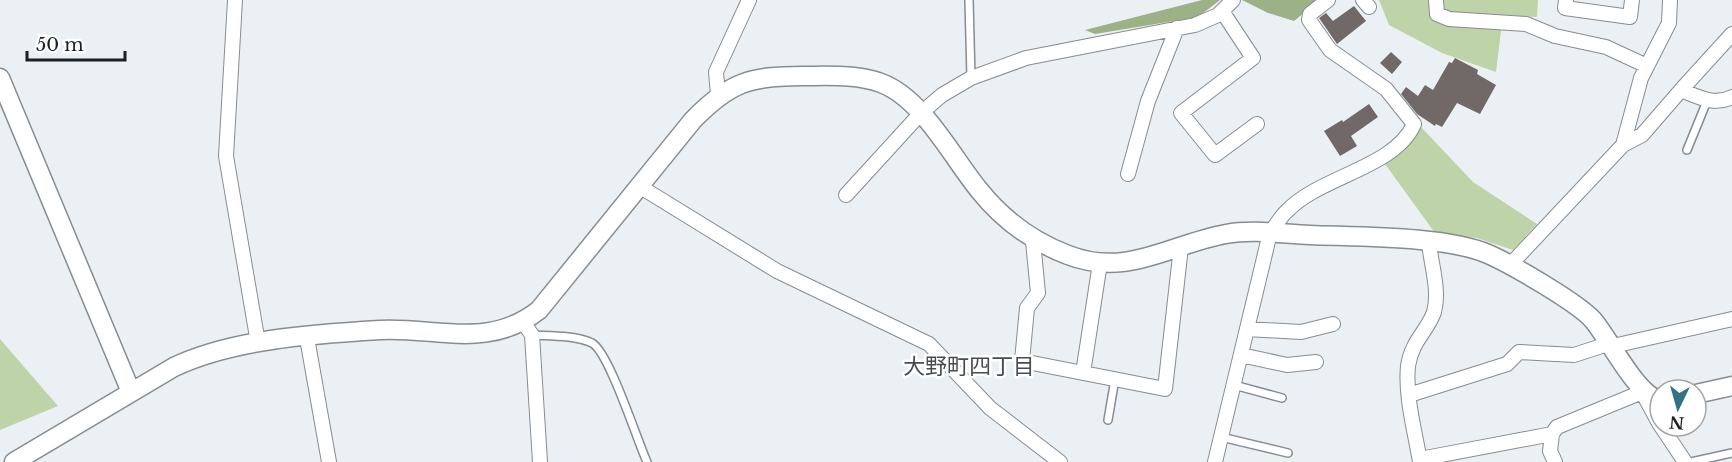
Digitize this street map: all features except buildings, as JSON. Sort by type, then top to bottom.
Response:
[{"type":"street","points":[[235,0],[226,156],[258,343]]},
{"type":"street","points":[[718,95],[716,72],[749,0]]},
{"type":"street","points":[[846,195],[921,113],[942,95],[971,78],[1026,58],[1195,25],[1222,12],[1233,0]]},
{"type":"street","points":[[1215,462],[1270,233],[1287,210],[1324,186],[1375,161],[1405,140],[1414,124],[1386,89],[1330,50],[1309,20],[1310,14],[1328,0]]},
{"type":"street","points":[[1436,0],[1437,14],[1449,20],[1526,24],[1555,36],[1606,47],[1647,66]]},
{"type":"street","points":[[1566,0],[1565,8],[1630,16],[1632,0]]},
{"type":"street","points":[[1623,145],[1641,78],[1669,23],[1670,0]]},
{"type":"street","points":[[1222,12],[1253,58],[1181,112],[1215,155],[1257,124]]},
{"type":"street","points":[[1128,174],[1148,101],[1177,28]]},
{"type":"street","points":[[1510,265],[1623,145],[1642,135],[1732,34]]},
{"type":"street","points":[[540,462],[527,329],[539,310],[693,120],[718,95],[741,83],[779,76],[854,77],[882,83],[903,95],[921,113],[979,190],[1008,222],[1033,241],[1071,256],[1100,262],[1156,257],[1230,233],[1270,233],[1429,243],[1462,246],[1487,254],[1510,265],[1591,317],[1612,344],[1648,404]]},
{"type":"street","points":[[0,78],[130,392]]},
{"type":"street","points":[[1681,90],[1707,101],[1726,100],[1732,97]]},
{"type":"street","points":[[639,186],[777,271],[929,344],[990,408],[1060,462]]},
{"type":"street","points":[[1033,241],[1038,293],[1027,308],[1022,361],[1165,389],[1181,247]]},
{"type":"street","points":[[1429,243],[1436,302],[1433,314],[1414,342],[1408,366],[1409,395],[1420,461],[1552,434]]},
{"type":"street","points":[[1083,373],[1100,262]]},
{"type":"street","points":[[1409,395],[1507,364],[1519,352],[1574,355],[1612,344],[1729,321],[1732,318]]},
{"type":"street","points":[[1247,329],[1301,332],[1333,324]]},
{"type":"street","points":[[14,462],[130,392],[199,355],[258,343],[382,330],[483,334],[527,329]]},
{"type":"street","points":[[307,338],[328,462]]},
{"type":"street","points":[[1241,355],[1287,365],[1316,362]]},
{"type":"street","points":[[1708,391],[1732,386]]},
{"type":"street","points":[[1641,391],[1648,395]]},
{"type":"street","points":[[1555,462],[1550,451],[1552,434],[1557,427],[1641,391]]},
{"type":"street","points":[[1668,438],[1684,462]]},
{"type":"lane","points":[[969,0],[971,78]]},
{"type":"lane","points":[[1687,150],[1707,101]]},
{"type":"lane","points":[[527,329],[593,344],[600,351],[614,377],[647,462]]},
{"type":"lane","points":[[1108,420],[1115,379]]},
{"type":"lane","points":[[1234,385],[1282,398]]},
{"type":"lane","points":[[1221,437],[1288,453]]},
{"type":"lane","points":[[1690,462],[1732,453]]},
{"type":"green space","points":[[1202,0],[1220,0],[1198,17],[1095,34],[1085,30]]},
{"type":"green space","points":[[1242,0],[1320,0],[1294,21],[1268,13]]},
{"type":"green space","points":[[1379,0],[1538,0],[1537,17],[1503,15],[1496,72],[1442,53],[1389,25]]},
{"type":"green space","points":[[1420,126],[1473,182],[1537,224],[1513,250],[1477,238],[1435,233],[1385,164]]},
{"type":"green space","points":[[0,339],[58,406],[0,430]]},
{"type":"district","name":"大野町四丁目","points":[[969,366]]}]
